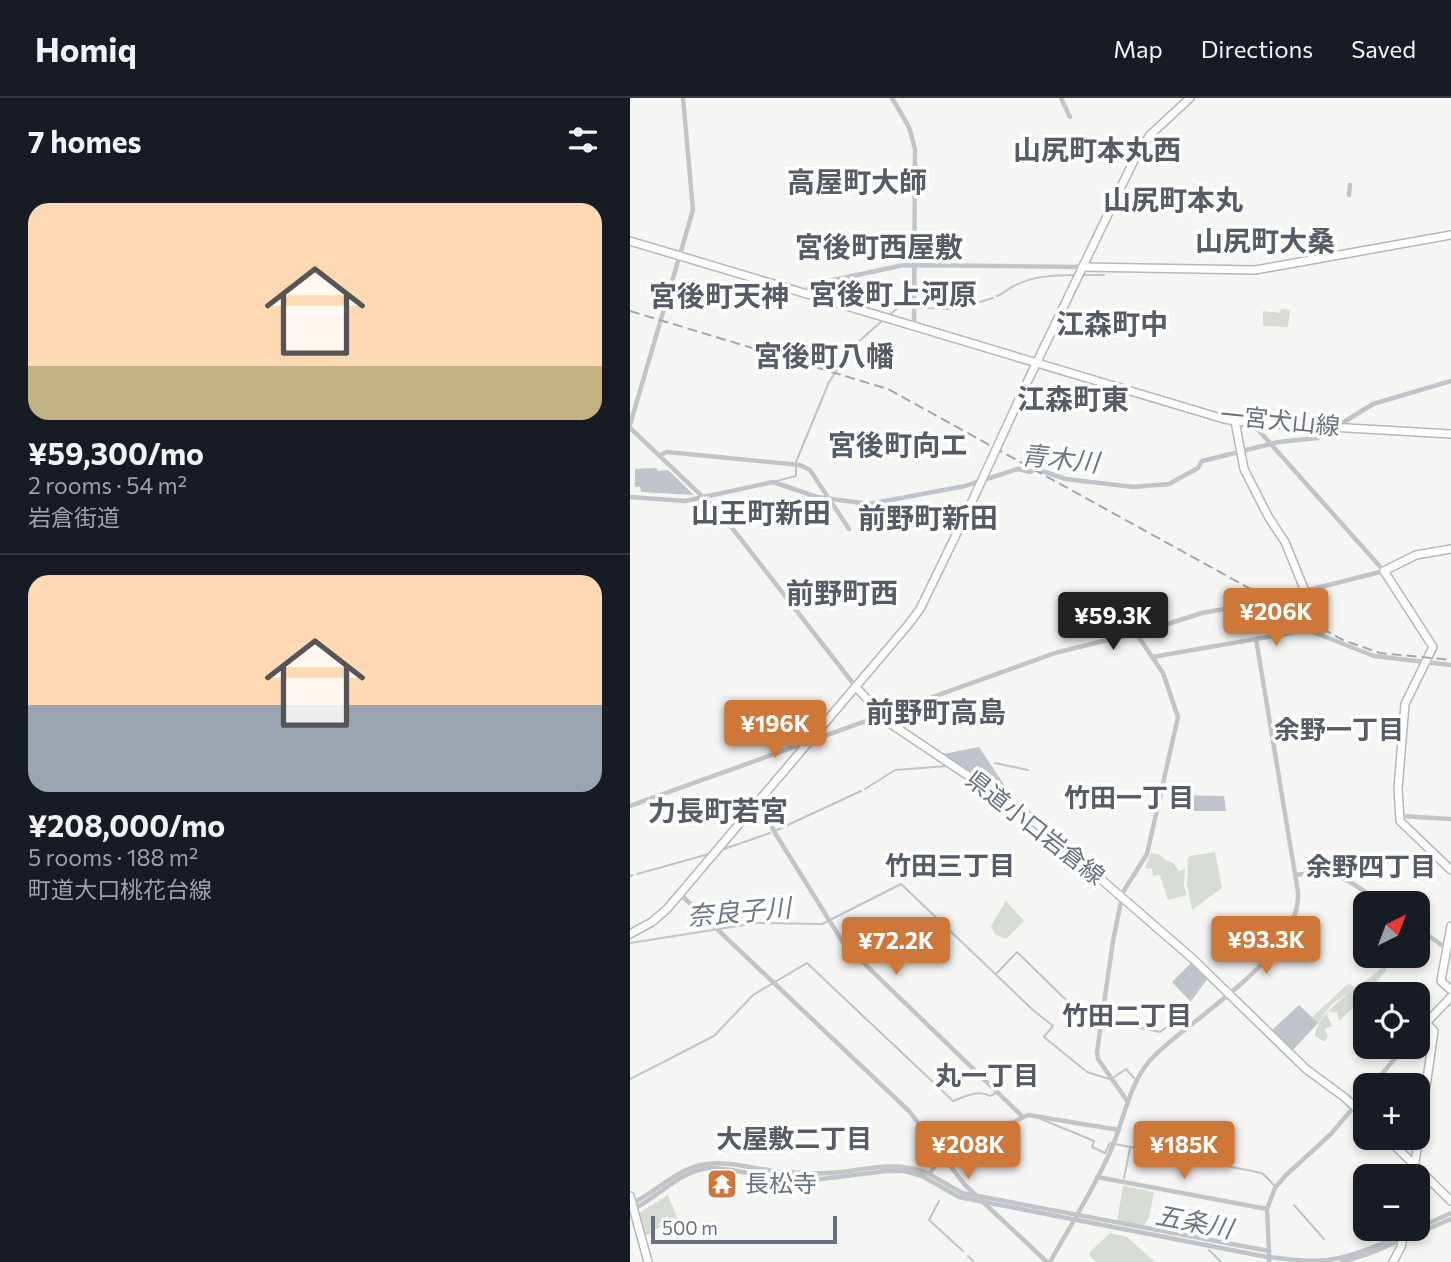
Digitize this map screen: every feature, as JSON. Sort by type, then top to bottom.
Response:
[{"type":"main road","points":[[630,934],[652,922],[680,894],[920,609],[1141,147],[1160,125],[1190,98]]},
{"type":"main road","points":[[1083,267],[1255,270],[1451,235]]},
{"type":"main road","name":"一宮犬山線","points":[[630,241],[1235,421],[1451,433]]},
{"type":"main road","points":[[1235,421],[1244,469],[1269,518],[1285,542],[1305,591],[1281,599]]},
{"type":"main road","points":[[1451,549],[1416,555],[1384,571],[1432,642],[1433,651],[1405,705],[1398,789],[1400,816],[1402,823],[1451,870]]},
{"type":"main road","name":"県道小口岩倉線","points":[[856,687],[882,717],[1016,807],[1194,959],[1306,1069],[1353,1105]]},
{"type":"main road","points":[[1451,926],[1449,950],[1441,981],[1451,990]]},
{"type":"main road","points":[[1430,1019],[1451,997]]},
{"type":"main road","points":[[1415,1164],[1434,1031],[1430,1027]]},
{"type":"main road","points":[[1399,1150],[1414,1164]]},
{"type":"main road","points":[[1430,1180],[1451,1201]]},
{"type":"main road","points":[[632,1204],[648,1262]]},
{"type":"main road","points":[[1393,1262],[1401,1241]]},
{"type":"street","points":[[683,98],[694,206],[630,427],[708,499],[728,522],[856,687]]},
{"type":"street","points":[[892,98],[907,123],[915,149],[914,327]]},
{"type":"street","points":[[1061,98],[1070,117]]},
{"type":"street","points":[[1349,195],[1350,185]]},
{"type":"street","points":[[801,292],[819,283],[892,267],[1083,267]]},
{"type":"street","points":[[1251,422],[1384,571],[1305,591]]},
{"type":"street","points":[[660,455],[667,452],[800,465],[810,470],[849,529]]},
{"type":"street","points":[[630,806],[1055,653],[1202,613],[1281,599]]},
{"type":"street","points":[[1152,657],[1310,630],[1363,653],[1451,665]]},
{"type":"street","points":[[1128,1102],[1097,1057],[1122,897],[1126,885],[1141,867],[1146,856],[1178,715],[1164,676],[1136,633]]},
{"type":"street","points":[[680,894],[911,1114],[961,1181],[1048,1262],[1097,1177],[1119,1130],[1139,1076],[1154,1057],[1230,994],[1290,929],[1298,904],[1295,875],[1256,639]]},
{"type":"street","points":[[759,801],[775,833],[848,948],[1023,1116]]},
{"type":"street","points":[[1400,816],[1451,819]]},
{"type":"street","points":[[1295,875],[1317,872],[1334,874],[1363,891]]},
{"type":"street","points":[[1430,937],[1449,950]]},
{"type":"street","points":[[1383,1073],[1394,1059]]},
{"type":"street","points":[[1269,1262],[1267,1209],[1280,1181],[1324,1141],[1353,1107]]},
{"type":"street","points":[[929,1174],[943,1156],[1023,1116],[1034,1115],[1119,1130]]},
{"type":"street","points":[[632,1204],[681,1172],[713,1163],[785,1172],[827,1173],[895,1166],[913,1168],[957,1191],[977,1196],[1074,1218],[1269,1252]]},
{"type":"street","points":[[1097,1177],[1267,1209]]},
{"type":"street","points":[[1430,1225],[1451,1219]]},
{"type":"street","points":[[1342,1262],[1365,1255],[1390,1241]]},
{"type":"shaded area","points":[[1281,309],[1290,310],[1288,327],[1263,326],[1263,311],[1280,313]]},
{"type":"shaded area","points":[[656,468],[658,471],[668,470],[694,495],[641,492],[640,487],[635,487],[635,469]]},
{"type":"shaded area","points":[[979,747],[1005,786],[1007,791],[1004,794],[943,754]]},
{"type":"shaded area","points":[[1178,795],[1224,796],[1226,811],[1184,811]]},
{"type":"shaded area","points":[[1215,852],[1222,888],[1192,910],[1187,884],[1188,858]]},
{"type":"shaded area","points":[[1151,853],[1159,854],[1173,863],[1179,871],[1185,869],[1184,886],[1187,895],[1168,900],[1160,875],[1153,876],[1152,869],[1145,868]]},
{"type":"shaded area","points":[[1006,901],[1024,921],[1006,939],[995,934],[991,926]]},
{"type":"shaded area","points":[[1192,962],[1207,977],[1189,1000],[1172,982]]},
{"type":"shaded area","points":[[1382,968],[1386,968],[1377,982],[1364,982]]},
{"type":"shaded area","points":[[1349,983],[1353,986],[1353,989],[1331,1005],[1318,1023],[1312,1017]]},
{"type":"shaded area","points":[[1353,990],[1353,1008],[1339,1021],[1337,1012],[1330,1011],[1327,1014],[1332,1026],[1325,1029],[1328,1037],[1324,1042],[1315,1036],[1317,1027],[1331,1008]]},
{"type":"shaded area","points":[[1299,1005],[1318,1023],[1292,1051],[1272,1030]]},
{"type":"shaded area","points":[[1123,1186],[1154,1192],[1149,1217],[1144,1226],[1117,1221]]},
{"type":"shaded area","points":[[668,1195],[677,1217],[644,1237],[639,1213]]},
{"type":"shaded area","points":[[1110,1233],[1127,1237],[1155,1262],[1096,1262],[1089,1253]]},
{"type":"waterway","points":[[997,296],[1035,278],[1075,275]]},
{"type":"waterway","points":[[1081,275],[1104,275]]},
{"type":"waterway","points":[[917,308],[957,309],[993,298]]},
{"type":"waterway","points":[[888,316],[898,308],[911,308]]},
{"type":"waterway","points":[[773,482],[796,476],[796,462],[829,382],[856,344],[884,319]]},
{"type":"waterway","name":"青木川","points":[[1242,451],[1279,442],[1318,438],[1373,404],[1451,381]]},
{"type":"waterway","name":"青木川","points":[[630,497],[685,501],[773,482],[817,497],[869,504],[965,486],[1018,469],[1030,472],[1036,469],[1066,479],[1133,487],[1169,484],[1198,468],[1202,461],[1235,453]]},
{"type":"waterway","points":[[995,763],[1028,770]]},
{"type":"waterway","points":[[865,789],[895,770],[947,766]]},
{"type":"waterway","points":[[777,830],[861,791]]},
{"type":"waterway","points":[[724,849],[770,833]]},
{"type":"waterway","points":[[637,874],[709,854]]},
{"type":"waterway","name":"奈良子川","points":[[630,943],[757,923],[822,924],[901,884],[1053,1026],[1044,1037],[1087,1072],[1109,1079]]},
{"type":"waterway","name":"奈良子川","points":[[997,973],[1017,952],[1063,997],[1088,1017],[1160,1032],[1175,1021],[1207,978]]},
{"type":"waterway","points":[[630,1079],[714,1036],[753,995],[807,963],[953,1101],[976,1093],[990,1096],[996,1093]]},
{"type":"waterway","points":[[1114,1077],[1126,1069],[1134,1078]]},
{"type":"waterway","points":[[1041,1119],[1094,1141],[1092,1147],[1105,1153],[1110,1143],[1262,1173],[1274,1185]]},
{"type":"waterway","points":[[1127,1163],[1130,1148]]},
{"type":"waterway","points":[[1124,1178],[1127,1164]]},
{"type":"waterway","name":"五条川","points":[[630,1211],[698,1170],[720,1168],[753,1174]]},
{"type":"waterway","name":"五条川","points":[[759,1175],[821,1179],[905,1171],[922,1176],[959,1197],[1262,1256],[1295,1260],[1328,1260],[1351,1255],[1387,1241]]},
{"type":"waterway","points":[[939,1201],[929,1220],[963,1251]]},
{"type":"waterway","points":[[1294,1205],[1324,1239]]},
{"type":"waterway","name":"五条川","points":[[1430,1223],[1451,1213]]},
{"type":"waterway","points":[[1209,1250],[1221,1262]]},
{"type":"waterway","points":[[968,1256],[973,1261]]},
{"type":"railway","points":[[630,311],[888,389],[1343,640],[1380,653],[1451,660]]},
{"type":"place","name":"長松寺","points":[[722,1184]]},
{"type":"district","name":"山尻町本丸西","points":[[1097,150]]},
{"type":"district","name":"高屋町大師","points":[[857,182]]},
{"type":"district","name":"山尻町本丸","points":[[1173,200]]},
{"type":"district","name":"山尻町大桑","points":[[1265,241]]},
{"type":"district","name":"宮後町西屋敷","points":[[879,247]]},
{"type":"district","name":"宮後町上河原","points":[[893,294]]},
{"type":"district","name":"宮後町天神","points":[[719,296]]},
{"type":"district","name":"江森町中","points":[[1112,324]]},
{"type":"district","name":"宮後町八幡","points":[[824,356]]},
{"type":"district","name":"江森町東","points":[[1073,399]]},
{"type":"district","name":"宮後町向エ","points":[[898,445]]},
{"type":"district","name":"山王町新田","points":[[761,513]]},
{"type":"district","name":"前野町新田","points":[[928,518]]},
{"type":"district","name":"前野町西","points":[[842,593]]},
{"type":"district","name":"前野町高島","points":[[936,712]]},
{"type":"district","name":"余野一丁目","points":[[1339,730]]},
{"type":"district","name":"竹田一丁目","points":[[1129,798]]},
{"type":"district","name":"力長町若宮","points":[[718,811]]},
{"type":"district","name":"竹田三丁目","points":[[950,866]]},
{"type":"district","name":"余野四丁目","points":[[1371,867]]},
{"type":"district","name":"竹田二丁目","points":[[1127,1016]]},
{"type":"district","name":"丸一丁目","points":[[987,1076]]},
{"type":"district","name":"大屋敷二丁目","points":[[794,1139]]}]
